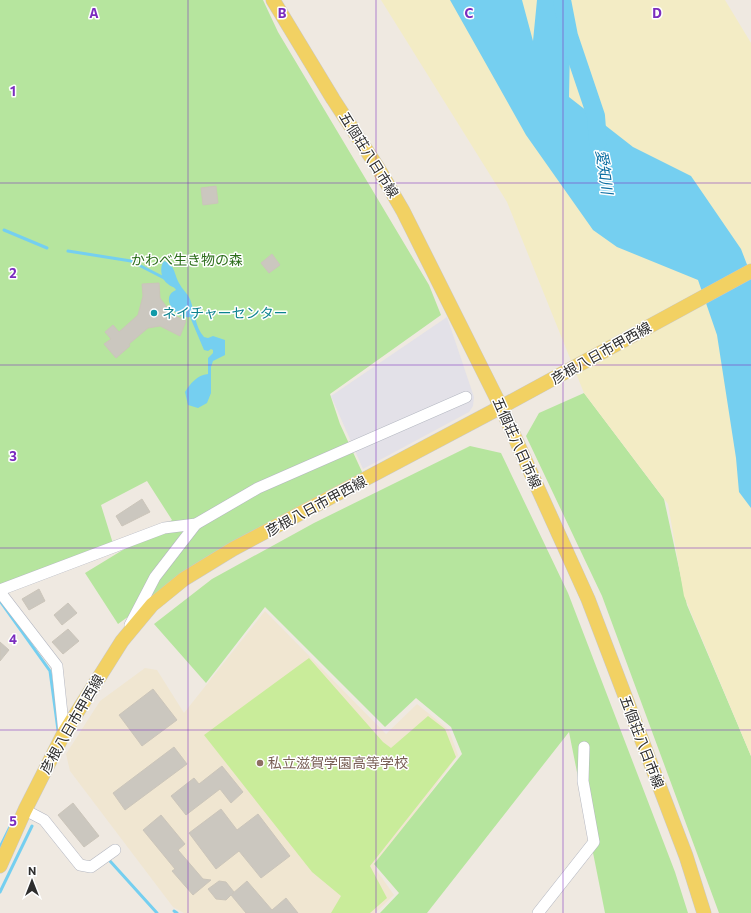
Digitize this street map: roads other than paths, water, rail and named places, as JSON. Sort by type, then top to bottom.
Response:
[{"type":"main road","name":"五個荘八日市線","points":[[273,0],[333,99],[378,168],[403,211],[501,407],[588,599],[686,856],[704,913]]},
{"type":"main road","name":"彦根八日市甲西線","points":[[0,866],[25,810],[64,733],[122,641],[152,605],[184,579],[233,550],[501,407],[751,270]]},
{"type":"street","points":[[122,641],[155,577],[196,524],[258,488],[466,397]]},
{"type":"street","points":[[64,733],[57,666],[3,589],[164,528],[196,524]]},
{"type":"street","points":[[538,913],[594,842],[583,781],[584,747]]},
{"type":"street","points":[[25,810],[44,820],[80,865],[91,867],[116,850]]},
{"type":"water","points":[[450,0],[522,0],[533,41],[537,0],[571,0],[569,97],[633,147],[691,176],[741,249],[751,275],[751,508],[739,492],[736,458],[717,335],[698,280],[617,247],[593,230],[526,135]]},
{"type":"water","points":[[164,261],[170,264],[179,283],[190,299],[197,324],[204,337],[208,338],[213,336],[225,340],[225,355],[213,361],[211,367],[211,393],[207,403],[198,408],[188,405],[185,392],[197,378],[208,374],[208,358],[213,353],[213,350],[204,350],[190,317],[180,315],[171,307],[169,298],[171,293],[176,290],[162,277],[161,270]]},
{"type":"waterway","name":"愛知川","points":[[562,0],[569,36],[596,116],[598,142]]},
{"type":"waterway","points":[[4,230],[47,248]]},
{"type":"waterway","points":[[68,251],[131,261],[166,279]]},
{"type":"waterway","points":[[0,601],[50,671],[58,730]]},
{"type":"waterway","points":[[0,892],[32,826]]},
{"type":"waterway","points":[[0,847],[10,827]]},
{"type":"waterway","points":[[110,861],[157,913]]},
{"type":"place","name":"ネイチャーセンター","points":[[154,313]]},
{"type":"place","name":"私立滋賀学園高等学校","points":[[260,763]]},
{"type":"park label","name":"かわべ生き物の森","points":[[187,260]]}]
